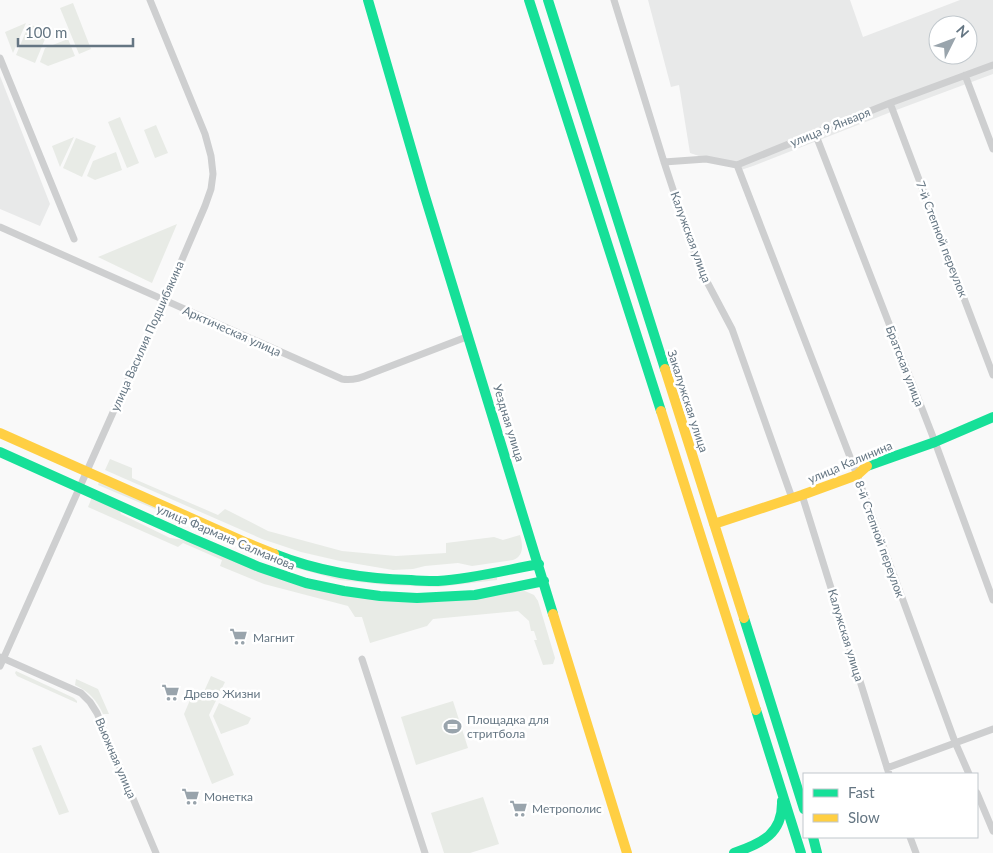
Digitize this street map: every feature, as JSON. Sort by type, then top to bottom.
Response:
[{"type":"main road","name":"Уездная улица","points":[[368,0],[424,193],[627,853]]},
{"type":"main road","points":[[529,0],[702,539],[800,853]]},
{"type":"main road","name":"Закалужская улица","points":[[548,0],[803,806]]},
{"type":"main road","name":"улица Калинина","points":[[714,524],[857,475],[869,465],[935,442],[993,417]]},
{"type":"main road","name":"улица Фармана Салманова","points":[[0,433],[247,543],[294,562],[339,573],[400,580],[437,581],[486,575],[538,564]]},
{"type":"main road","name":"улица Фармана Салманова","points":[[0,452],[260,567],[306,583],[380,596],[417,598],[475,596],[544,581]]},
{"type":"main road","points":[[734,853],[760,843],[778,827],[782,816],[782,792]]},
{"type":"main road","points":[[813,838],[818,853]]},
{"type":"street","name":"улица Василия Подшибякина","points":[[0,666],[164,301],[211,190],[213,174],[211,156],[205,134],[150,0]]},
{"type":"street","name":"Калужская улица","points":[[614,0],[694,253],[732,330],[792,498]]},
{"type":"street","points":[[0,58],[74,240]]},
{"type":"street","name":"улица 9 Января","points":[[737,165],[890,103],[993,65]]},
{"type":"street","points":[[965,75],[993,149]]},
{"type":"street","name":"7-й Степной переулок","points":[[890,103],[993,375]]},
{"type":"street","name":"Братская улица","points":[[815,133],[935,442],[993,600]]},
{"type":"street","points":[[664,162],[706,159],[737,165]]},
{"type":"street","name":"8-й Степной переулок","points":[[737,165],[857,475],[955,742],[969,773]]},
{"type":"street","name":"Арктическая улица","points":[[0,227],[342,379],[357,379],[469,336]]},
{"type":"street","name":"Калужская улица","points":[[802,495],[888,771]]},
{"type":"street","name":"Вьюжная улица","points":[[2,658],[81,693],[90,702],[98,713],[156,853]]},
{"type":"street","points":[[362,659],[425,853]]},
{"type":"street","points":[[888,771],[955,742],[993,729]]},
{"type":"street","points":[[978,795],[993,831]]},
{"type":"street","points":[[910,838],[916,853]]},
{"type":"shaded area","points":[[648,0],[850,0],[863,37],[960,0],[993,0],[993,74],[741,170],[690,153],[679,85],[671,87]]},
{"type":"shaded area","points":[[73,3],[91,49],[79,54],[60,8]]},
{"type":"shaded area","points":[[26,23],[13,53],[5,32]]},
{"type":"shaded area","points":[[29,24],[48,32],[35,63],[16,55]]},
{"type":"shaded area","points":[[68,39],[75,56],[48,66],[40,62],[45,48]]},
{"type":"shaded area","points":[[0,76],[50,204],[40,226],[0,209]]},
{"type":"shaded area","points":[[120,117],[139,163],[127,168],[108,122]]},
{"type":"shaded area","points":[[156,125],[168,153],[155,158],[144,130]]},
{"type":"shaded area","points":[[74,137],[60,167],[52,146]]},
{"type":"shaded area","points":[[76,138],[96,146],[82,177],[63,168]]},
{"type":"shaded area","points":[[116,152],[122,170],[95,180],[87,176],[93,161]]},
{"type":"shaded area","points":[[177,224],[152,283],[98,257]]},
{"type":"shaded area","points":[[110,459],[132,468],[132,478],[218,515],[225,509],[268,531],[342,551],[396,556],[446,553],[446,543],[494,537],[503,540],[520,535],[522,550],[519,556],[513,560],[472,566],[458,563],[393,570],[340,561],[301,552],[262,539],[105,470]]},
{"type":"shaded area","points":[[99,482],[341,575],[497,577],[497,580],[438,587],[386,585],[340,580],[292,567],[98,485]]},
{"type":"shaded area","points":[[92,497],[119,509],[121,514],[170,538],[186,540],[288,581],[334,594],[395,599],[525,591],[534,595],[538,601],[555,658],[553,664],[543,665],[534,640],[537,640],[534,631],[531,631],[529,621],[518,611],[433,619],[427,626],[370,643],[362,617],[355,617],[348,606],[264,584],[220,566],[222,560],[183,543],[178,547],[88,507]]},
{"type":"shaded area","points":[[16,671],[74,698],[77,703],[17,676]]},
{"type":"shaded area","points":[[211,676],[225,682],[209,715],[234,775],[212,784],[184,714],[193,693],[202,696]]},
{"type":"shaded area","points":[[76,679],[98,689],[109,714],[103,714],[92,696],[75,685]]},
{"type":"shaded area","points":[[453,701],[468,748],[416,765],[401,717]]},
{"type":"shaded area","points":[[219,703],[251,718],[248,724],[221,734],[213,716]]},
{"type":"shaded area","points":[[41,745],[69,812],[59,815],[32,748]]},
{"type":"shaded area","points":[[483,797],[499,844],[470,853],[444,853],[431,813]]},
{"type":"traffic: fast","points":[[368,0],[424,193],[553,614]]},
{"type":"traffic: fast","points":[[529,0],[661,411]]},
{"type":"traffic: fast","points":[[548,0],[665,369]]},
{"type":"traffic: fast","points":[[867,466],[935,442],[993,417]]},
{"type":"traffic: fast","points":[[0,452],[259,567],[306,583],[380,596],[417,598],[475,595],[544,581]]},
{"type":"traffic: fast","points":[[274,554],[307,565],[341,573],[421,581],[463,578],[539,564]]},
{"type":"traffic: fast","points":[[744,618],[803,806]]},
{"type":"traffic: fast","points":[[756,710],[801,853]]},
{"type":"traffic: fast","points":[[734,853],[769,836],[779,822],[782,801]]},
{"type":"traffic: fast","points":[[813,838],[817,853]]},
{"type":"traffic: slow","points":[[665,369],[744,618]]},
{"type":"traffic: slow","points":[[661,411],[756,710]]},
{"type":"traffic: slow","points":[[0,433],[274,554]]},
{"type":"traffic: slow","points":[[714,524],[857,475],[867,466]]},
{"type":"traffic: slow","points":[[553,614],[627,853]]},
{"type":"place","name":"Магнит","points":[[239,637]]},
{"type":"place","name":"Древо Жизни","points":[[170,693]]},
{"type":"place","name":"Площадка для стритбола","points":[[453,726]]},
{"type":"place","name":"Монетка","points":[[190,796]]},
{"type":"place","name":"Метрополис","points":[[518,808]]}]
